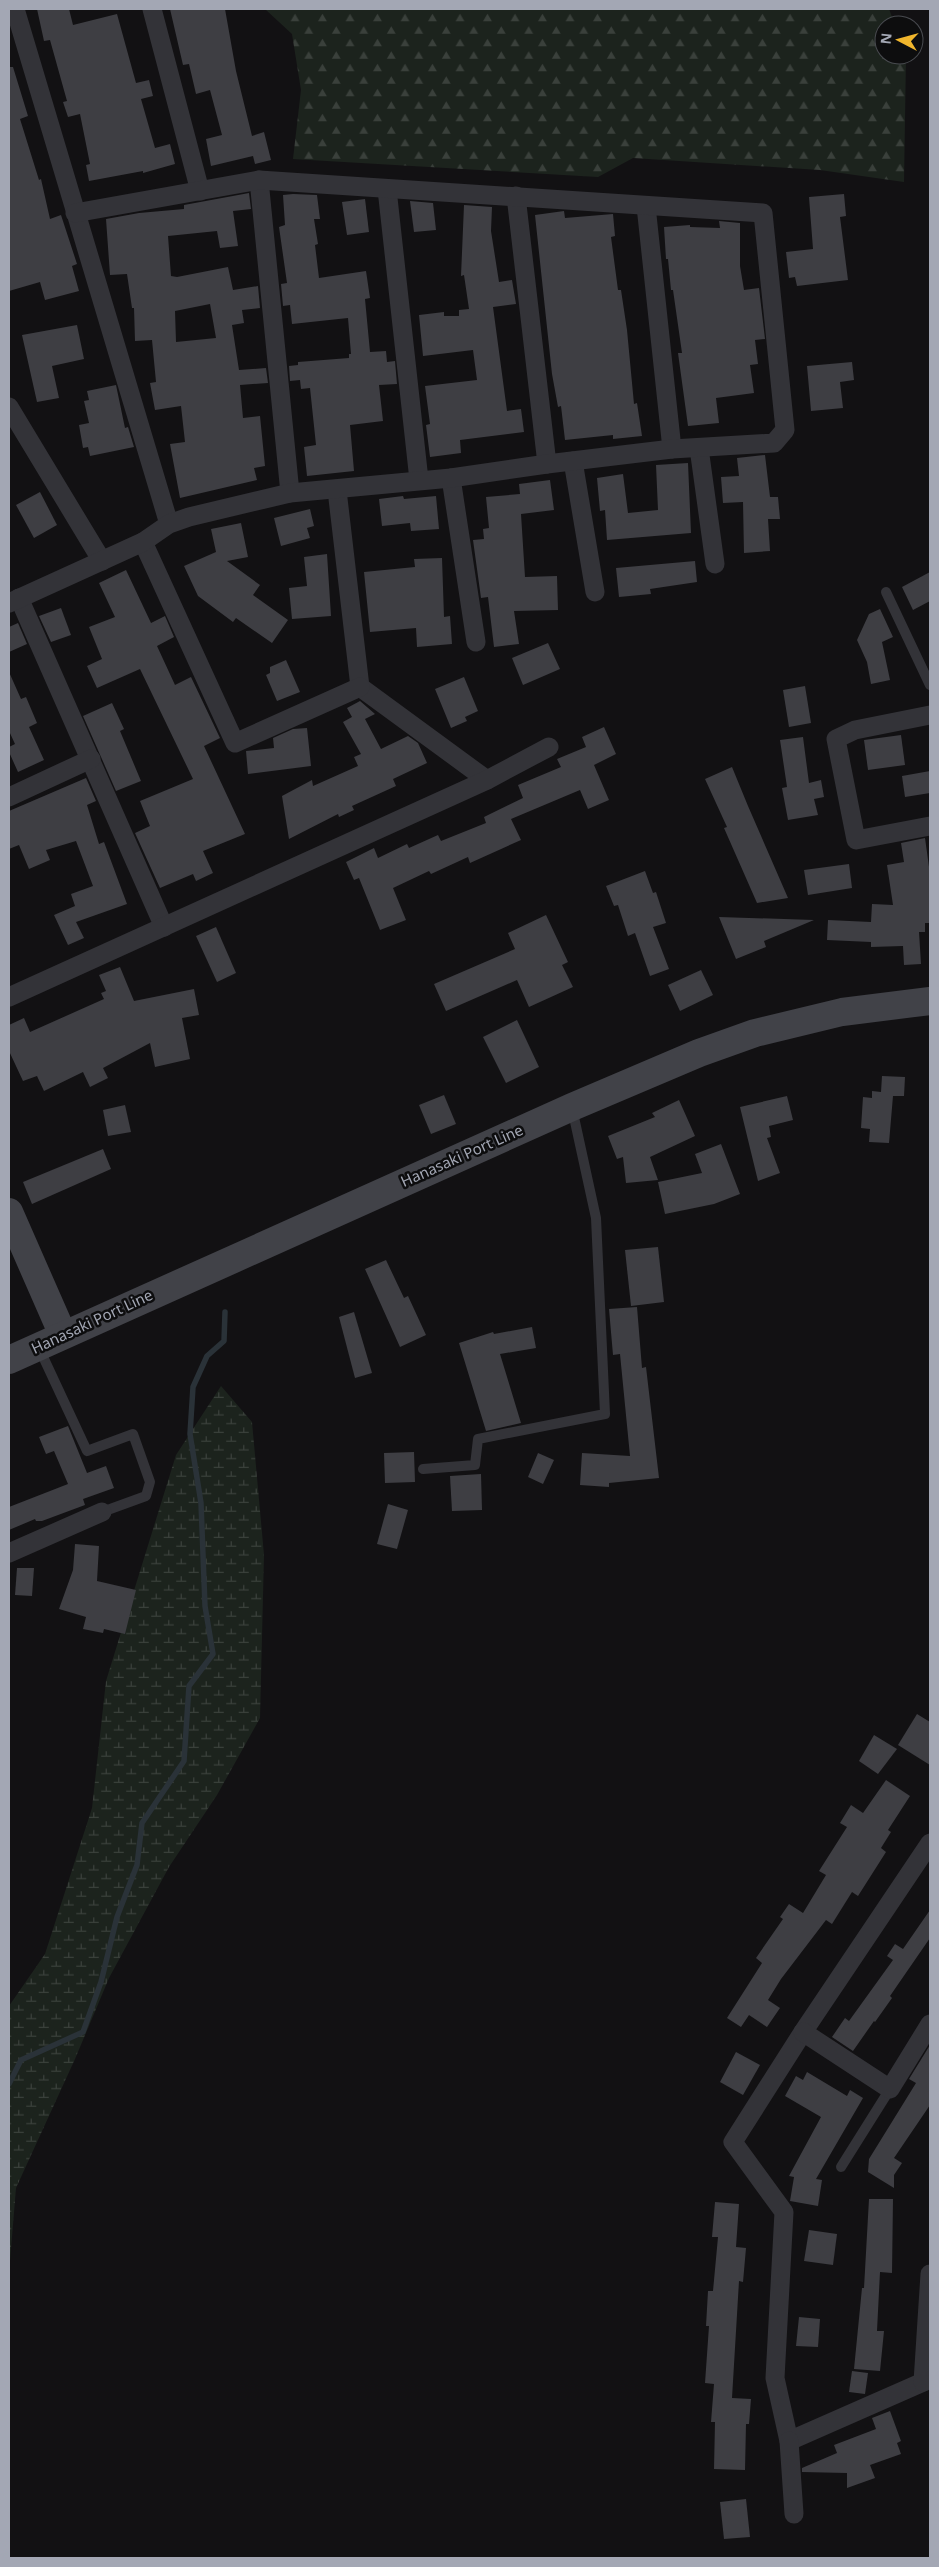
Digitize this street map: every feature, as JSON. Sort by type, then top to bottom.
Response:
[{"type":"main road","name":"Hanasaki Port Line","points":[[9,1360],[572,1107],[699,1053],[755,1033],[842,1012],[930,1001]]},
{"type":"main road","points":[[9,1212],[63,1335]]},
{"type":"street","points":[[15,9],[169,524]]},
{"type":"street","points":[[152,9],[200,191]]},
{"type":"street","points":[[75,213],[259,180],[763,213],[785,430],[774,443],[672,449],[450,478],[290,493],[189,517],[169,524],[143,542],[14,600],[91,759],[164,927]]},
{"type":"street","points":[[259,180],[290,493]]},
{"type":"street","points":[[387,189],[419,480]]},
{"type":"street","points":[[516,196],[547,464]]},
{"type":"street","points":[[646,206],[672,449]]},
{"type":"street","points":[[9,407],[102,561]]},
{"type":"street","points":[[699,448],[715,564]]},
{"type":"street","points":[[573,461],[595,592]]},
{"type":"street","points":[[450,478],[476,642]]},
{"type":"street","points":[[337,490],[360,687],[488,780]]},
{"type":"street","points":[[143,542],[235,744],[360,687]]},
{"type":"street","points":[[930,715],[855,730],[836,739],[856,840],[930,826]]},
{"type":"street","points":[[9,996],[488,780],[549,748]]},
{"type":"street","points":[[9,797],[91,759]]},
{"type":"street","points":[[9,1553],[102,1512]]},
{"type":"street","points":[[794,2514],[789,2441],[775,2378],[784,2212],[733,2142],[930,1843]]},
{"type":"street","points":[[804,2032],[890,2089],[930,2024]]},
{"type":"street","points":[[789,2441],[927,2381],[930,2274]]},
{"type":"lane","points":[[886,592],[930,684]]},
{"type":"lane","points":[[423,1469],[475,1465],[478,1439],[605,1414],[596,1218],[572,1107]]},
{"type":"lane","points":[[38,1347],[87,1451],[133,1434],[150,1482],[146,1496],[102,1512]]},
{"type":"lane","points":[[841,2167],[890,2089]]},
{"type":"green space","points":[[265,9],[889,9],[891,15],[874,15],[874,65],[906,65],[904,182],[820,170],[633,158],[598,177],[293,159],[301,90],[292,34]]},
{"type":"green space","points":[[221,1386],[252,1422],[264,1555],[260,1718],[217,1795],[169,1867],[109,1978],[75,2059],[16,2188],[9,2273],[9,2006],[45,1954],[92,1808],[106,1681],[176,1455]]},
{"type":"building","points":[[37,9],[69,9],[73,25],[117,14],[136,83],[149,80],[153,96],[141,99],[155,148],[170,144],[175,164],[143,173],[143,171],[89,181],[86,165],[90,164],[80,114],[68,117],[63,102],[67,101],[50,40],[44,41]]},
{"type":"building","points":[[170,9],[225,9],[236,71],[252,136],[264,132],[271,160],[255,164],[253,156],[211,166],[206,139],[222,135],[210,90],[196,94],[189,64],[183,65]]},
{"type":"building","points":[[9,67],[13,67],[28,116],[20,119],[39,180],[41,179],[50,219],[61,215],[77,264],[72,266],[79,291],[45,300],[40,282],[9,291]]},
{"type":"building","points":[[249,193],[251,209],[233,211],[238,246],[220,248],[217,231],[168,236],[171,276],[177,277],[228,267],[233,290],[258,286],[260,308],[242,310],[244,323],[232,325],[239,370],[266,368],[268,383],[240,385],[243,418],[260,416],[265,466],[254,468],[257,480],[180,498],[170,444],[185,442],[181,406],[155,410],[150,383],[156,382],[152,340],[135,341],[134,308],[132,308],[127,274],[110,275],[106,219],[139,213],[184,209],[184,205]],"holes":[[[210,304],[216,338],[176,342],[175,311]]]},
{"type":"building","points":[[844,194],[846,216],[840,217],[848,280],[797,286],[795,277],[789,278],[786,252],[813,249],[809,197]]},
{"type":"building","points":[[283,195],[317,195],[320,219],[314,219],[318,244],[315,245],[319,278],[366,271],[370,298],[365,299],[370,352],[386,351],[387,362],[395,361],[397,384],[379,385],[383,421],[350,425],[354,471],[307,476],[304,447],[316,445],[310,388],[301,389],[300,380],[290,381],[289,366],[298,365],[298,362],[349,358],[349,354],[351,354],[348,318],[292,324],[290,305],[283,306],[281,284],[287,283],[279,227],[285,225]]},
{"type":"building","points":[[365,199],[369,232],[347,235],[342,202]]},
{"type":"building","points":[[410,201],[433,203],[436,230],[414,232]]},
{"type":"building","points":[[464,205],[492,207],[491,231],[499,282],[512,280],[516,304],[493,307],[507,411],[521,409],[524,432],[460,440],[461,453],[430,457],[426,425],[430,424],[425,386],[477,380],[473,350],[423,356],[419,315],[444,312],[444,316],[459,316],[459,310],[469,309],[464,275],[461,276]]},
{"type":"building","points":[[564,211],[565,218],[613,214],[615,236],[611,237],[618,290],[621,290],[627,330],[634,404],[637,403],[642,436],[613,439],[613,435],[565,440],[561,406],[558,407],[552,374],[535,215]]},
{"type":"building","points":[[719,221],[740,223],[740,266],[744,290],[759,288],[765,339],[755,340],[758,364],[750,365],[754,393],[716,398],[719,423],[688,426],[678,353],[682,353],[673,290],[671,290],[668,259],[666,259],[664,227],[690,225],[690,227],[720,228]]},
{"type":"building","points":[[77,325],[84,359],[52,366],[59,398],[37,402],[22,335]]},
{"type":"building","points":[[852,362],[854,380],[840,382],[843,408],[811,411],[807,366]]},
{"type":"building","points":[[116,385],[125,428],[128,427],[134,447],[90,456],[88,447],[83,448],[79,425],[89,423],[84,401],[89,400],[87,391]]},
{"type":"building","points":[[765,455],[770,497],[778,497],[780,519],[768,519],[770,551],[744,553],[743,502],[723,503],[721,477],[739,476],[737,458]]},
{"type":"building","points":[[688,463],[691,533],[607,540],[605,510],[600,511],[597,478],[623,474],[628,513],[658,510],[656,465]]},
{"type":"building","points":[[550,480],[554,510],[521,514],[525,577],[557,576],[558,610],[514,611],[519,644],[494,647],[488,597],[481,598],[473,540],[484,539],[483,529],[489,528],[486,497],[520,494],[519,484]]},
{"type":"building","points":[[40,492],[57,525],[34,538],[16,505]]},
{"type":"building","points":[[403,496],[404,499],[436,496],[439,529],[411,531],[410,523],[382,526],[379,499]]},
{"type":"building","points":[[310,509],[314,526],[307,528],[310,538],[281,546],[274,518]]},
{"type":"building","points":[[241,523],[248,557],[227,561],[260,585],[253,595],[288,620],[272,643],[236,618],[233,622],[198,596],[184,566],[216,552],[211,529]]},
{"type":"building","points":[[327,554],[331,616],[292,619],[289,588],[307,586],[304,557]]},
{"type":"building","points":[[442,558],[444,617],[450,616],[452,644],[417,647],[416,628],[370,632],[364,572],[415,567],[414,559]]},
{"type":"building","points":[[695,561],[697,582],[650,589],[651,594],[619,597],[616,568]]},
{"type":"building","points":[[126,570],[151,623],[165,616],[174,637],[157,646],[175,685],[191,677],[220,738],[204,746],[245,834],[203,851],[213,873],[196,881],[193,874],[160,888],[135,833],[150,826],[140,801],[193,779],[140,669],[97,688],[87,666],[102,659],[89,627],[115,617],[99,583]]},
{"type":"building","points":[[930,572],[930,601],[913,610],[902,587]]},
{"type":"building","points":[[61,608],[71,635],[51,642],[39,616]]},
{"type":"building","points":[[880,609],[893,637],[882,642],[890,680],[871,684],[867,662],[857,640],[869,614]]},
{"type":"building","points":[[18,623],[27,644],[9,652],[9,627]]},
{"type":"building","points":[[548,643],[560,669],[523,685],[512,658]]},
{"type":"building","points":[[286,660],[300,692],[277,701],[266,675],[270,673],[270,667]]},
{"type":"building","points":[[9,672],[21,699],[26,697],[37,723],[29,727],[44,760],[18,772],[9,752],[9,747],[15,744],[9,731]]},
{"type":"building","points":[[464,677],[478,711],[465,717],[467,721],[451,728],[435,689]]},
{"type":"building","points":[[805,686],[811,723],[789,727],[783,690]]},
{"type":"building","points":[[360,701],[375,714],[365,719],[381,749],[408,736],[418,743],[427,763],[393,779],[396,786],[352,806],[354,810],[339,817],[338,814],[289,839],[282,796],[312,780],[313,786],[358,766],[354,757],[361,754],[343,722],[352,717],[347,708]]},
{"type":"building","points":[[112,703],[124,729],[120,731],[141,781],[116,791],[83,716]]},
{"type":"building","points":[[604,727],[616,754],[594,765],[609,800],[588,809],[580,790],[511,819],[521,840],[470,863],[468,857],[431,874],[429,871],[393,888],[406,920],[380,930],[359,878],[354,880],[346,862],[374,848],[378,858],[407,844],[409,848],[438,835],[441,841],[486,823],[484,817],[523,798],[518,785],[561,767],[557,759],[586,747],[582,737]]},
{"type":"building","points":[[307,728],[311,766],[248,774],[246,751],[274,748],[273,738],[293,729]]},
{"type":"building","points":[[901,735],[905,765],[868,770],[864,740]]},
{"type":"building","points":[[803,737],[809,783],[821,780],[824,797],[814,799],[818,815],[788,820],[782,788],[787,787],[780,740]]},
{"type":"building","points":[[732,767],[788,898],[757,903],[724,828],[727,827],[705,779]]},
{"type":"building","points":[[930,771],[930,793],[905,797],[902,776]]},
{"type":"building","points":[[86,778],[96,801],[87,805],[99,844],[104,842],[127,904],[76,922],[84,938],[68,945],[54,915],[75,906],[71,894],[93,886],[76,841],[46,850],[50,860],[29,869],[19,845],[9,849],[9,811]]},
{"type":"building","points":[[925,838],[930,874],[930,923],[925,923],[925,932],[919,932],[921,964],[904,965],[903,946],[871,947],[871,942],[827,940],[828,920],[871,922],[872,904],[893,905],[887,865],[904,862],[901,843]]},
{"type":"building","points":[[849,864],[852,888],[808,895],[804,870]]},
{"type":"building","points":[[645,871],[653,893],[656,892],[666,923],[653,927],[669,969],[650,976],[635,933],[628,936],[618,905],[614,906],[606,886]]},
{"type":"building","points":[[546,915],[568,962],[562,965],[573,987],[529,1007],[517,980],[446,1011],[434,984],[515,949],[508,933]]},
{"type":"building","points":[[719,917],[814,920],[764,941],[766,947],[736,959]]},
{"type":"building","points":[[216,927],[236,973],[217,982],[196,936]]},
{"type":"building","points":[[120,967],[134,1001],[194,989],[199,1015],[182,1018],[190,1059],[155,1067],[150,1043],[103,1068],[108,1078],[90,1087],[83,1072],[44,1091],[37,1076],[23,1081],[9,1051],[9,1025],[24,1018],[30,1032],[104,999],[101,993],[106,991],[99,975]]},
{"type":"building","points":[[701,970],[713,995],[680,1011],[668,985]]},
{"type":"building","points":[[517,1020],[539,1067],[506,1083],[483,1037]]},
{"type":"building","points":[[882,1076],[905,1077],[904,1096],[893,1096],[889,1143],[869,1142],[870,1129],[861,1128],[863,1097],[872,1098],[872,1091],[881,1092]]},
{"type":"building","points":[[444,1095],[456,1124],[431,1134],[419,1105]]},
{"type":"building","points":[[787,1096],[793,1120],[769,1126],[771,1137],[767,1138],[780,1173],[758,1181],[740,1107]]},
{"type":"building","points":[[679,1100],[695,1136],[650,1157],[658,1180],[626,1183],[623,1157],[617,1159],[608,1136],[655,1117],[652,1113]]},
{"type":"building","points":[[125,1105],[131,1132],[108,1136],[103,1110]]},
{"type":"building","points":[[721,1144],[740,1194],[714,1204],[665,1214],[658,1182],[702,1173],[695,1154]]},
{"type":"building","points":[[103,1149],[111,1169],[32,1204],[23,1182]]},
{"type":"building","points":[[658,1247],[664,1302],[631,1306],[625,1250]]},
{"type":"building","points":[[386,1260],[404,1298],[408,1296],[426,1335],[400,1347],[365,1269]]},
{"type":"building","points":[[637,1307],[642,1368],[646,1367],[659,1478],[609,1483],[609,1487],[580,1485],[582,1453],[630,1456],[620,1354],[613,1355],[609,1309]]},
{"type":"building","points":[[354,1312],[372,1373],[355,1378],[339,1317]]},
{"type":"building","points":[[532,1327],[536,1348],[500,1354],[521,1423],[486,1431],[459,1343],[493,1332],[494,1334]]},
{"type":"building","points":[[68,1426],[87,1473],[106,1466],[114,1488],[83,1499],[85,1505],[42,1521],[36,1521],[35,1519],[9,1530],[9,1507],[68,1484],[54,1451],[46,1454],[39,1437]]},
{"type":"building","points":[[414,1452],[415,1482],[385,1483],[384,1453]]},
{"type":"building","points":[[538,1453],[554,1460],[543,1484],[528,1477]]},
{"type":"building","points":[[481,1474],[482,1510],[452,1511],[450,1476]]},
{"type":"building","points":[[388,1504],[408,1510],[397,1549],[377,1544]]},
{"type":"building","points":[[75,1544],[99,1546],[97,1581],[136,1590],[125,1634],[104,1629],[103,1633],[83,1629],[86,1617],[59,1609],[73,1570]]},
{"type":"building","points":[[17,1568],[34,1568],[32,1596],[15,1595]]},
{"type":"building","points":[[917,1714],[930,1722],[930,1765],[898,1745]]},
{"type":"building","points":[[874,1735],[897,1749],[878,1774],[859,1761]]},
{"type":"building","points":[[886,1780],[910,1796],[888,1830],[891,1832],[881,1848],[886,1852],[858,1896],[852,1892],[832,1924],[826,1920],[781,1979],[768,2000],[780,2008],[767,2027],[749,2015],[741,2027],[727,2018],[762,1963],[756,1958],[783,1919],[780,1917],[789,1904],[803,1913],[826,1875],[819,1871],[847,1827],[840,1823],[851,1805],[863,1813]]},
{"type":"building","points":[[930,1910],[930,1938],[890,1996],[892,1998],[853,2051],[832,2037],[845,2018],[849,2021],[893,1960],[887,1956],[895,1944],[903,1949]]},
{"type":"building","points":[[930,2045],[930,2105],[894,2158],[902,2163],[894,2175],[894,2188],[868,2172],[869,2159],[916,2083],[909,2079]]},
{"type":"building","points":[[736,2052],[760,2065],[743,2095],[720,2082]]},
{"type":"building","points":[[807,2072],[847,2096],[850,2090],[863,2098],[816,2179],[822,2180],[818,2206],[790,2201],[794,2177],[789,2176],[821,2117],[785,2096],[796,2076],[803,2080]]},
{"type":"building","points":[[869,2199],[893,2199],[892,2273],[880,2272],[877,2331],[884,2331],[880,2371],[854,2369],[862,2288],[864,2288]]},
{"type":"building","points":[[715,2202],[739,2204],[736,2247],[746,2248],[743,2282],[739,2281],[732,2398],[751,2399],[749,2424],[746,2424],[745,2470],[714,2469],[715,2422],[711,2422],[714,2384],[705,2383],[709,2326],[706,2326],[708,2291],[713,2291],[718,2237],[712,2237]]},
{"type":"building","points":[[809,2230],[837,2234],[833,2265],[804,2261]]},
{"type":"building","points":[[799,2317],[820,2319],[818,2347],[796,2346]]},
{"type":"building","points":[[852,2371],[868,2373],[865,2394],[849,2392]]},
{"type":"building","points":[[890,2411],[901,2441],[897,2443],[901,2454],[870,2465],[875,2478],[847,2488],[847,2473],[802,2472],[802,2468],[837,2453],[834,2445],[876,2429],[872,2418]]},
{"type":"building","points":[[746,2499],[750,2537],[724,2539],[720,2502]]},
{"type":"waterway","points":[[9,2084],[21,2060],[83,2032],[101,1982],[117,1917],[137,1865],[142,1823],[184,1761],[189,1686],[213,1654],[205,1606],[201,1503],[190,1434],[193,1387],[207,1356],[224,1341],[225,1312]]}]
